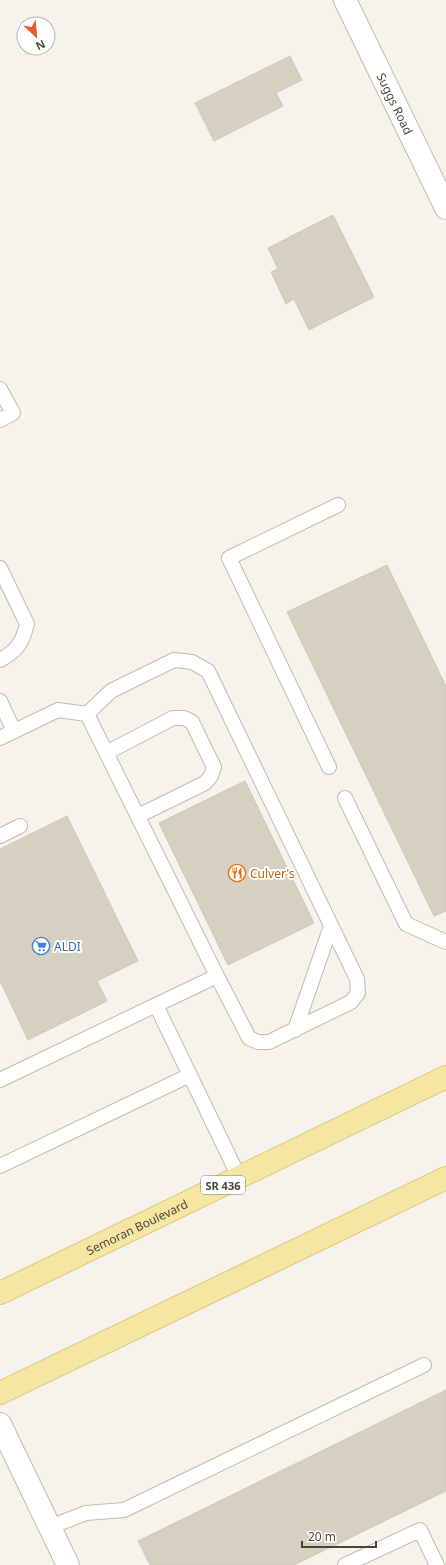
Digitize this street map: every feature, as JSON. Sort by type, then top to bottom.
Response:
[{"type":"main road","name":"Semoran Boulevard","points":[[0,1293],[446,1076]]},
{"type":"main road","points":[[0,1393],[446,1178]]},
{"type":"street","name":"Suggs Road","points":[[345,0],[446,208]]},
{"type":"street","points":[[0,1424],[68,1565]]},
{"type":"lane","points":[[0,388],[13,414],[0,420]]},
{"type":"lane","points":[[329,767],[228,558],[338,505]]},
{"type":"lane","points":[[0,568],[27,624],[22,641],[10,654],[0,660]]},
{"type":"lane","points":[[174,660],[192,662],[208,671],[357,979],[358,993],[351,1002],[269,1042],[258,1042],[249,1038],[88,714],[110,691],[174,660]]},
{"type":"lane","points":[[0,701],[14,731]]},
{"type":"lane","points":[[0,738],[58,710],[88,714]]},
{"type":"lane","points":[[106,752],[174,718],[184,718],[192,722],[214,767],[211,776],[205,783],[138,816]]},
{"type":"lane","points":[[345,798],[406,924],[446,942]]},
{"type":"lane","points":[[0,836],[20,826]]},
{"type":"lane","points":[[295,1030],[331,926]]},
{"type":"lane","points":[[0,1080],[217,976]]},
{"type":"lane","points":[[156,1005],[239,1177]]},
{"type":"lane","points":[[0,1166],[190,1075]]},
{"type":"lane","points":[[50,1528],[86,1513],[124,1510],[424,1365]]},
{"type":"lane","points":[[345,1565],[420,1530],[437,1565]]},
{"type":"building","points":[[290,56],[302,80],[276,93],[283,106],[214,141],[195,103]]},
{"type":"building","points":[[333,215],[374,297],[309,330],[294,299],[286,304],[271,272],[278,269],[268,248]]},
{"type":"building","points":[[387,565],[446,686],[446,911],[434,916],[287,612]]},
{"type":"building","name":"Culver's","points":[[245,781],[314,923],[228,965],[159,823]]},
{"type":"building","points":[[67,816],[138,961],[97,981],[107,1001],[28,1040],[0,981],[0,849]]},
{"type":"building","points":[[446,1390],[446,1491],[294,1565],[150,1565],[138,1541]]},
{"type":"place","name":"Culver's","points":[[237,873]]},
{"type":"place","name":"ALDI","points":[[41,946]]}]
